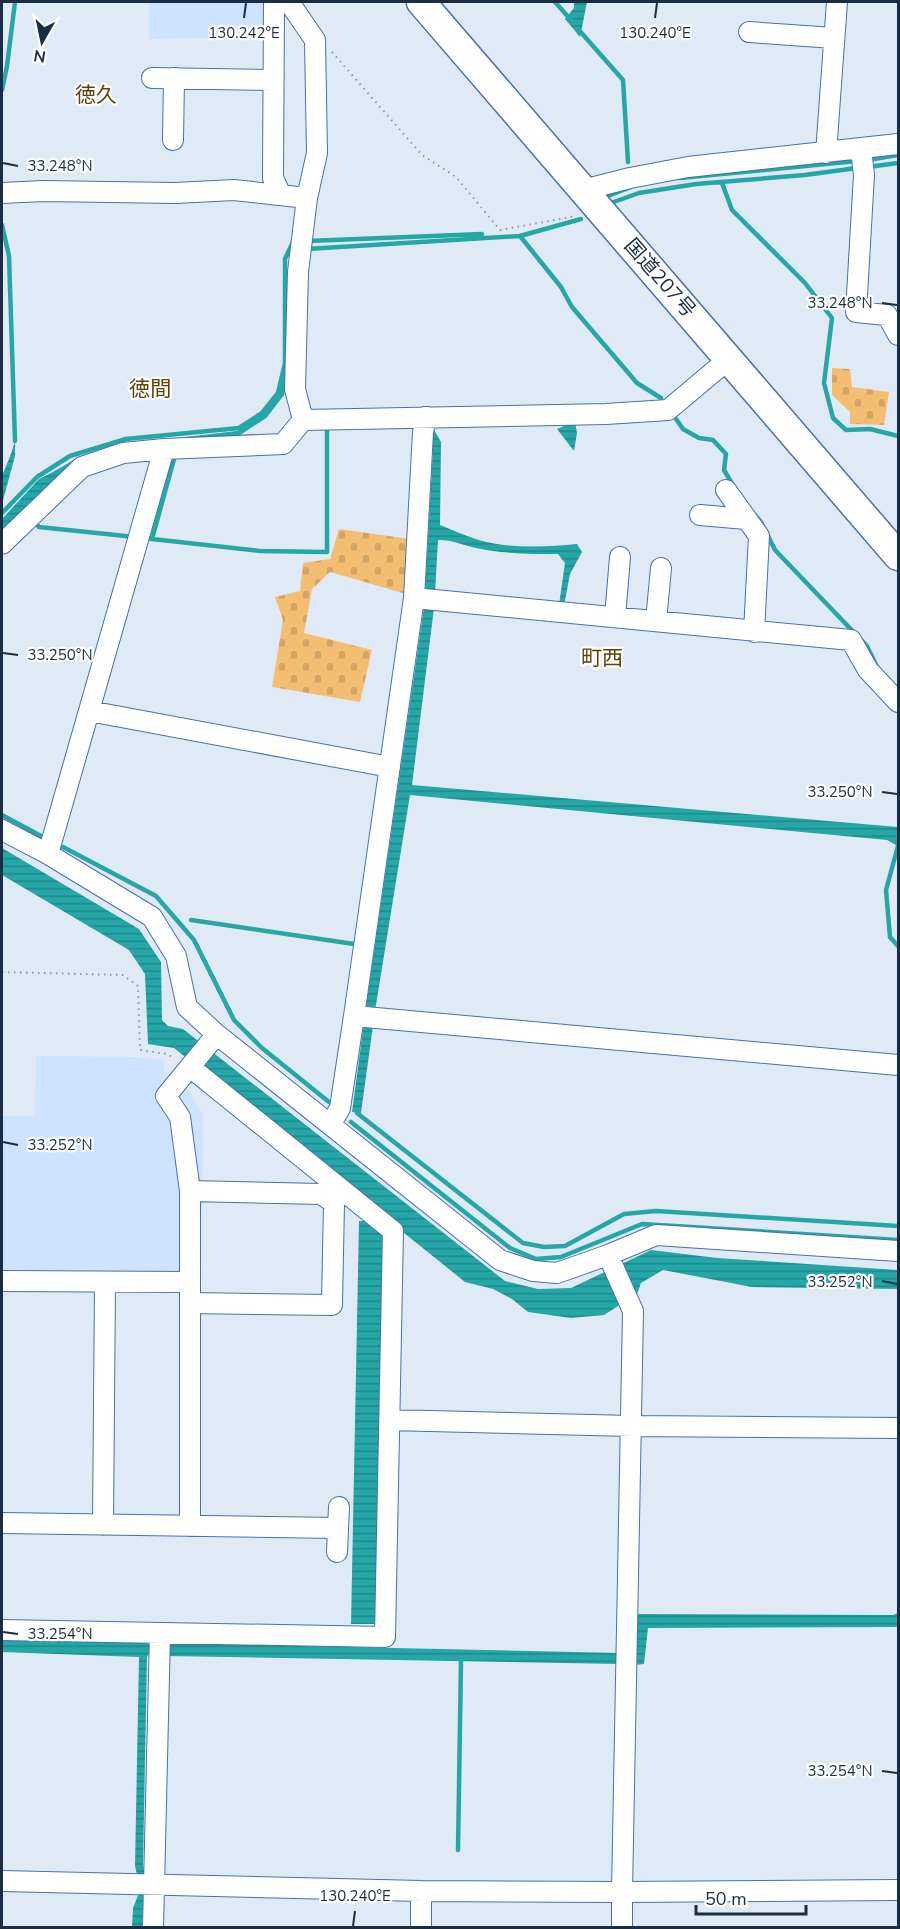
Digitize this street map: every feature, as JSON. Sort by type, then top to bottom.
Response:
[{"type":"highway","name":"国道207号","points":[[421,2],[730,358],[898,556]]},
{"type":"street","points":[[273,2],[273,178],[280,194]]},
{"type":"street","points":[[289,2],[315,40],[317,153],[307,198],[301,245],[295,388],[303,420]]},
{"type":"street","points":[[826,153],[837,2]]},
{"type":"street","points":[[750,32],[834,38]]},
{"type":"street","points":[[152,78],[273,80]]},
{"type":"street","points":[[173,140],[174,78]]},
{"type":"street","points":[[588,196],[630,178],[688,167],[898,144]]},
{"type":"street","points":[[861,149],[864,176],[856,312],[887,315],[898,335]]},
{"type":"street","points":[[2,193],[43,191],[176,193],[234,190],[307,198]]},
{"type":"street","points":[[303,420],[424,424],[668,410],[730,358]]},
{"type":"street","points":[[2,544],[82,467],[123,453],[174,448],[283,444],[303,420]]},
{"type":"street","points":[[331,1124],[340,1108],[364,1017],[390,767],[425,599],[424,424]]},
{"type":"street","points":[[48,854],[138,538],[174,448]]},
{"type":"street","points":[[726,490],[759,536],[754,632]]},
{"type":"street","points":[[700,515],[747,519]]},
{"type":"street","points":[[615,617],[620,557]]},
{"type":"street","points":[[656,621],[661,568]]},
{"type":"street","points":[[425,599],[851,640],[868,670],[898,702]]},
{"type":"street","points":[[89,711],[390,767]]},
{"type":"street","points":[[2,830],[48,854],[152,917],[176,956],[186,1007],[214,1037],[331,1124],[500,1260],[533,1272],[557,1273],[608,1255],[656,1234],[898,1251]]},
{"type":"street","points":[[364,1017],[898,1065]]},
{"type":"street","points":[[190,1526],[190,1191],[180,1117],[166,1096],[214,1037]]},
{"type":"street","points":[[2,1630],[385,1637],[393,1231],[186,1071]]},
{"type":"street","points":[[190,1191],[321,1194],[334,1203],[332,1305],[190,1303]]},
{"type":"street","points":[[608,1255],[633,1311],[622,1928]]},
{"type":"street","points":[[2,1281],[190,1282]]},
{"type":"street","points":[[103,1525],[105,1282]]},
{"type":"street","points":[[389,1420],[632,1426],[898,1428]]},
{"type":"street","points":[[337,1552],[339,1507]]},
{"type":"street","points":[[2,1523],[338,1528]]},
{"type":"street","points":[[153,1928],[146,1884],[160,1633]]},
{"type":"street","points":[[2,1881],[421,1891],[898,1890]]},
{"type":"street","points":[[421,1891],[421,1928]]},
{"type":"path","points":[[315,40],[325,44],[422,155],[456,177],[500,230],[571,217],[588,196]]},
{"type":"path","points":[[2,972],[123,975],[138,986],[140,1050],[167,1054],[186,1071]]},
{"type":"shaded area","points":[[149,2],[280,2],[281,37],[149,39]]},
{"type":"shaded area","points":[[36,1056],[133,1057],[164,1060],[164,1072],[189,1091],[203,1115],[201,1277],[2,1274],[2,1116],[35,1116]]},
{"type":"green space","points":[[832,368],[850,369],[852,387],[889,392],[884,425],[850,424],[850,412],[832,395]]},
{"type":"green space","points":[[339,529],[410,539],[406,594],[330,572],[312,589],[304,633],[372,650],[360,702],[272,687],[283,620],[275,597],[300,591],[303,563],[330,559]]},
{"type":"water","points":[[574,2],[587,2],[580,37],[565,19],[574,8]]},
{"type":"water","points":[[575,421],[577,433],[574,451],[557,429]]},
{"type":"water","points":[[433,428],[441,442],[440,525],[479,540],[503,545],[577,544],[582,552],[570,574],[564,606],[559,605],[565,563],[558,554],[496,551],[444,540],[438,540],[435,593],[425,591],[433,449],[430,431]]},
{"type":"water","points":[[15,441],[15,456],[2,504],[2,476]]},
{"type":"water","points":[[59,469],[65,477],[2,534],[2,519],[39,479]]},
{"type":"water","points":[[424,607],[434,608],[412,785],[898,827],[898,846],[887,840],[410,795],[361,1113],[352,1112]]},
{"type":"water","points":[[2,848],[139,929],[161,962],[162,1020],[168,1026],[183,1029],[505,1281],[538,1289],[571,1288],[651,1250],[717,1258],[898,1270],[898,1289],[752,1287],[663,1270],[641,1283],[637,1294],[604,1315],[571,1318],[528,1312],[512,1299],[493,1289],[465,1282],[174,1048],[148,1044],[145,974],[129,950],[2,875]]},
{"type":"water","points":[[359,1221],[365,1221],[383,1235],[376,1624],[351,1624]]},
{"type":"water","points":[[898,1613],[898,1627],[648,1628],[644,1664],[634,1665],[636,1614],[893,1615]]},
{"type":"water","points":[[2,1640],[147,1643],[152,1648],[147,1657],[142,1927],[132,1927],[133,1908],[139,1893],[135,1866],[139,1657],[2,1652]]},
{"type":"water","points":[[166,1643],[619,1653],[619,1664],[165,1656]]},
{"type":"waterway","points":[[2,90],[15,2]]},
{"type":"waterway","points":[[555,2],[571,20]]},
{"type":"waterway","points":[[578,29],[623,80],[628,162]]},
{"type":"waterway","points":[[868,160],[898,155]]},
{"type":"waterway","points":[[680,178],[857,161]]},
{"type":"waterway","points":[[868,167],[898,163]]},
{"type":"waterway","points":[[611,203],[639,193],[696,184],[805,175],[857,168]]},
{"type":"waterway","points":[[722,183],[732,210],[805,283],[832,318],[824,383],[833,418],[846,430],[870,429],[898,436]]},
{"type":"waterway","points":[[608,196],[631,187]]},
{"type":"waterway","points":[[307,249],[520,236],[581,219]]},
{"type":"waterway","points":[[2,225],[9,256],[15,441]]},
{"type":"waterway","points":[[308,241],[482,234]]},
{"type":"waterway","points":[[520,236],[561,287],[572,307],[637,383],[661,398]]},
{"type":"waterway","points":[[2,513],[37,477],[70,456],[126,439],[239,428],[262,413],[278,393],[285,363],[285,259],[293,242]]},
{"type":"waterway","points":[[188,439],[239,433],[265,416],[282,394],[286,376]]},
{"type":"waterway","points":[[674,416],[683,429],[699,438],[713,440],[726,454],[724,470],[734,487]]},
{"type":"waterway","points":[[143,538],[260,551],[327,552],[327,427],[330,427]]},
{"type":"waterway","points":[[152,539],[176,452]]},
{"type":"waterway","points":[[56,473],[80,459]]},
{"type":"waterway","points":[[755,515],[775,550],[867,646],[878,669]]},
{"type":"waterway","points":[[33,520],[39,527],[135,537]]},
{"type":"waterway","points":[[2,815],[41,836]]},
{"type":"waterway","points":[[897,840],[898,846],[886,890],[890,937],[898,946]]},
{"type":"waterway","points":[[63,847],[156,896],[194,940],[234,1020],[262,1048],[329,1102]]},
{"type":"waterway","points":[[191,920],[354,944]]},
{"type":"waterway","points":[[357,1113],[523,1243],[544,1247],[565,1246],[624,1214],[656,1211],[898,1226]]},
{"type":"waterway","points":[[351,1122],[510,1248],[536,1259],[561,1257],[642,1224],[898,1240]]},
{"type":"waterway","points":[[458,1850],[461,1661]]},
{"type":"district","name":"徳久","points":[[96,95]]},
{"type":"district","name":"徳間","points":[[150,389]]},
{"type":"district","name":"町西","points":[[602,658]]}]
